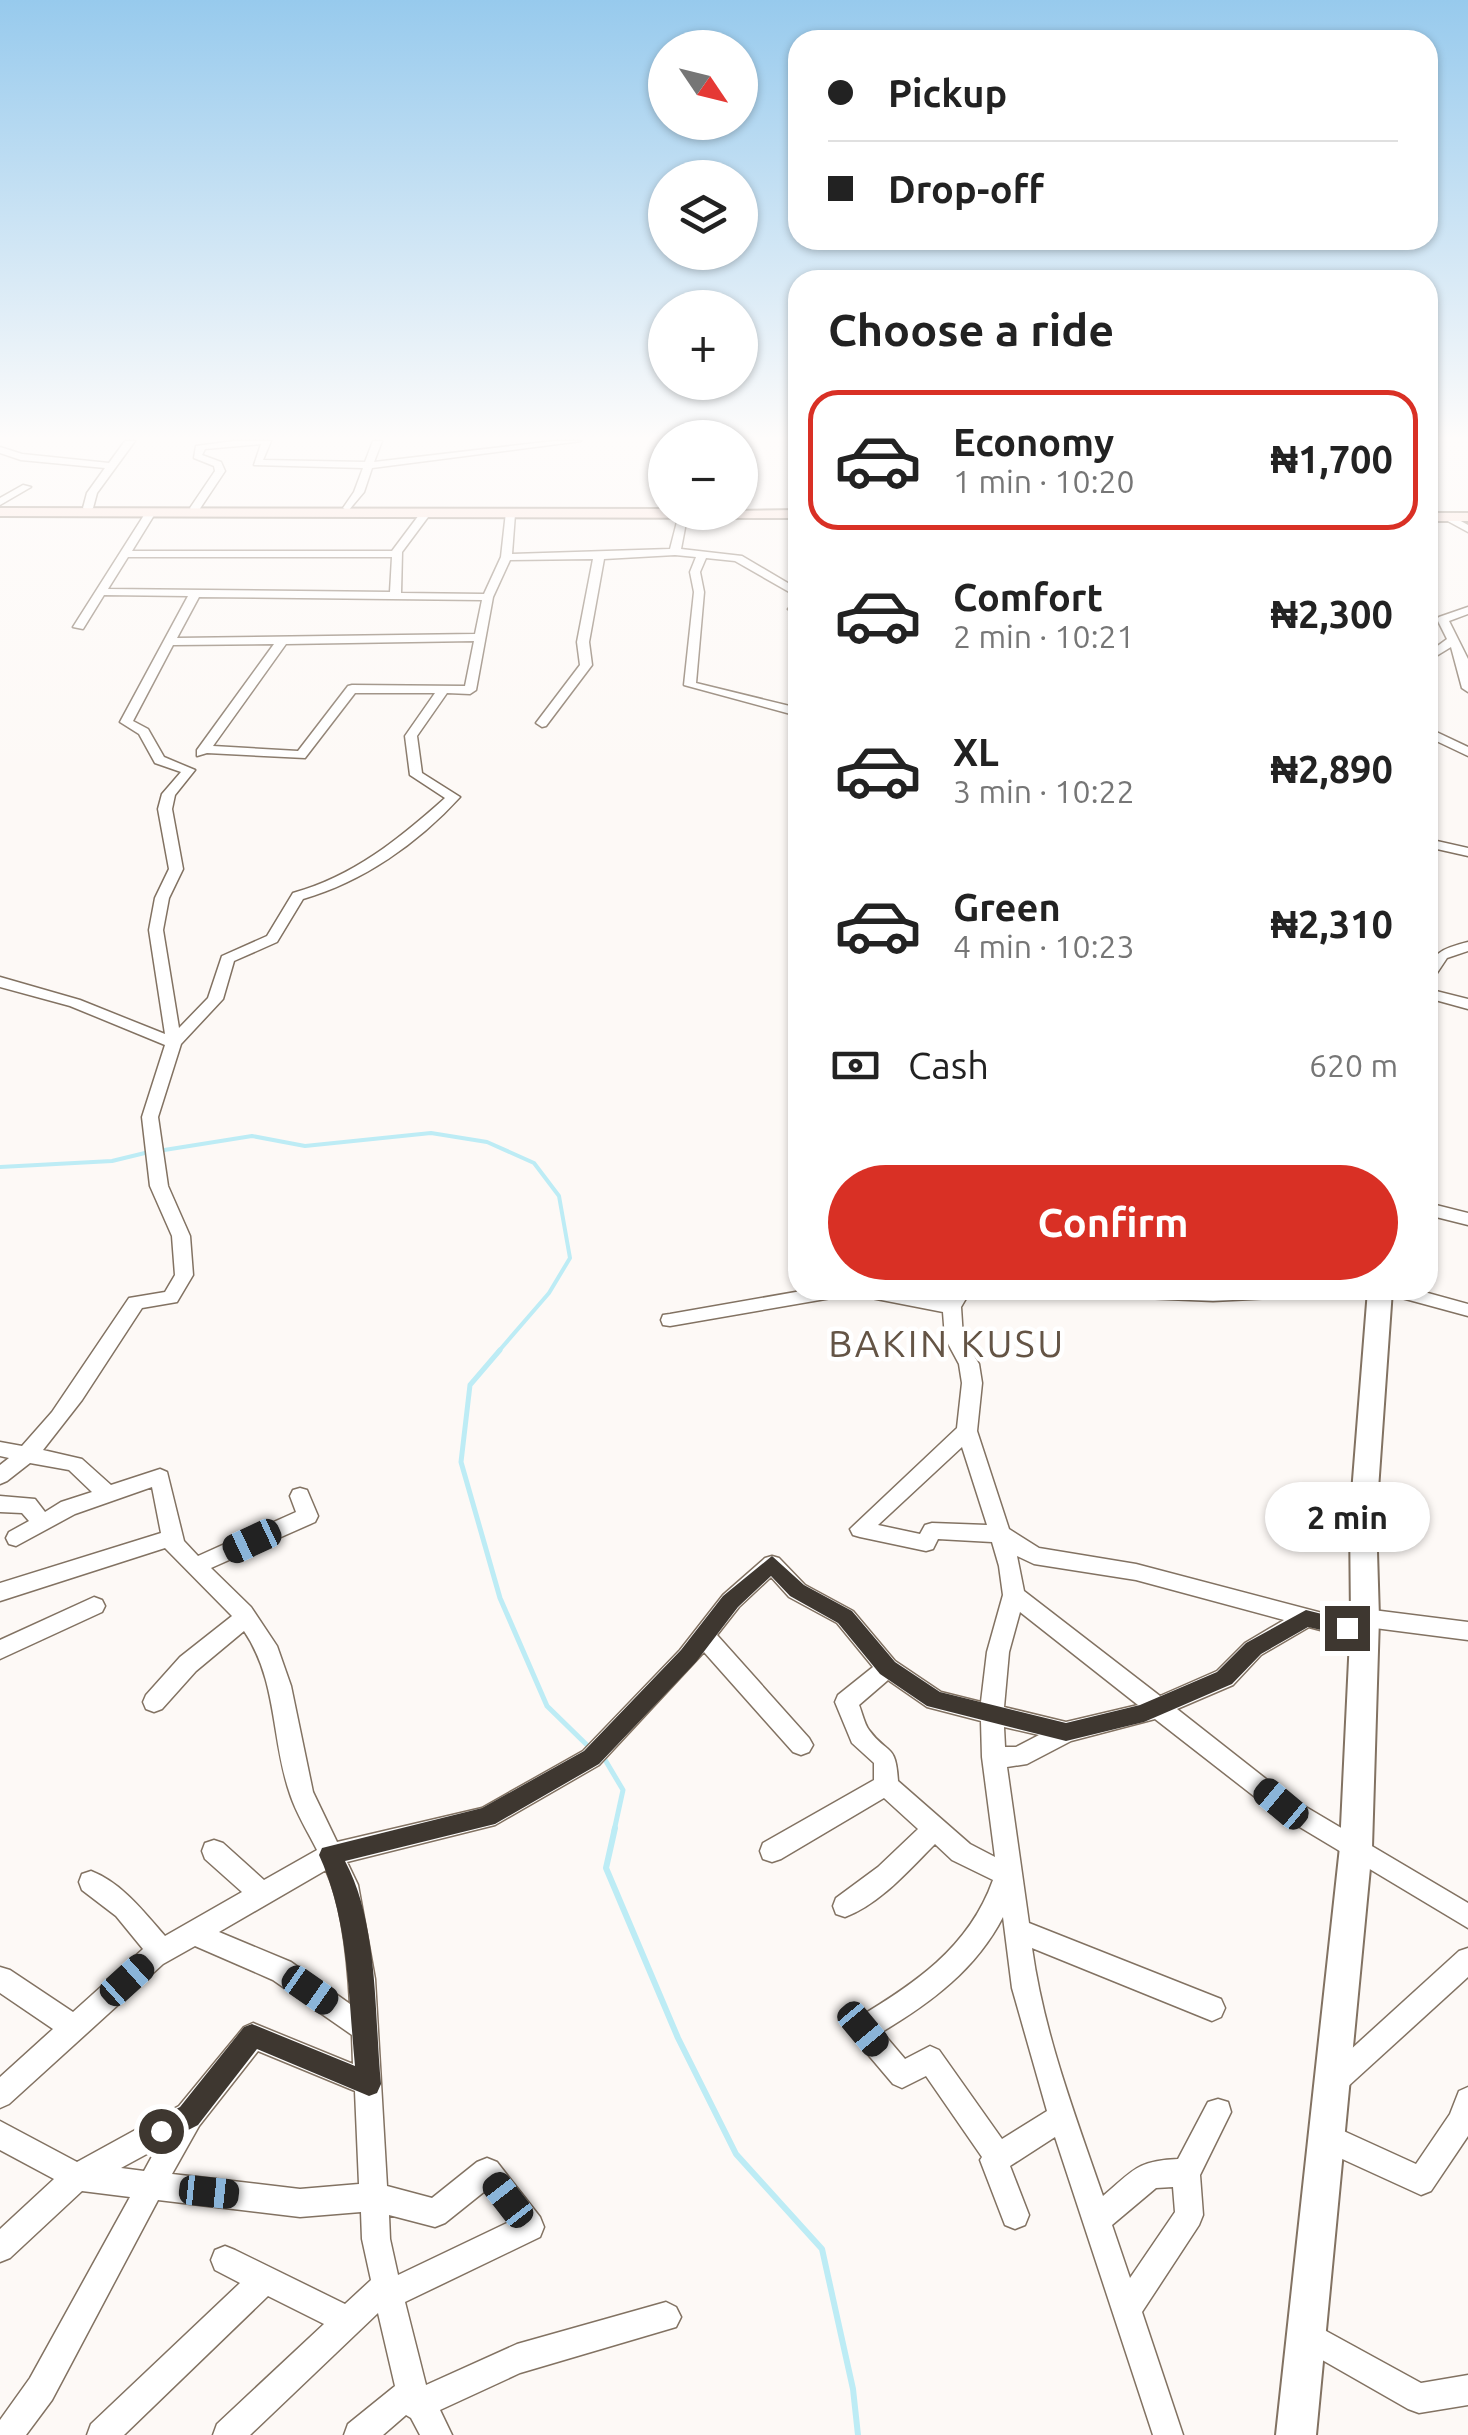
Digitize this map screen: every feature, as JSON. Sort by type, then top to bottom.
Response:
[{"type":"street","points":[[79,626],[126,555]]},
{"type":"street","points":[[395,594],[398,555]]},
{"type":"street","points":[[204,749],[301,755],[352,689],[470,690],[488,597],[506,557],[625,555]]},
{"type":"street","points":[[693,555],[738,558],[788,588]]},
{"type":"street","points":[[542,723],[586,665],[583,642],[599,556]]},
{"type":"street","points":[[702,556],[694,572],[700,592],[690,686],[788,710]]},
{"type":"street","points":[[101,592],[488,597]]},
{"type":"street","points":[[189,770],[159,760],[144,732],[126,722],[196,592]]},
{"type":"street","points":[[1438,615],[1468,610]]},
{"type":"street","points":[[1444,616],[1468,688]]},
{"type":"street","points":[[1438,633],[1451,636]]},
{"type":"street","points":[[1438,648],[1451,636]]},
{"type":"street","points":[[169,642],[480,638]]},
{"type":"street","points":[[174,1042],[156,930],[162,898],[176,869],[164,809],[169,794],[283,640]]},
{"type":"street","points":[[0,1476],[30,1455],[90,1376],[136,1302],[171,1298],[184,1275],[181,1236],[159,1186],[150,1117],[174,1042],[214,999],[228,959],[272,939],[298,896],[322,890],[389,855],[453,797],[416,775],[410,736],[443,690]]},
{"type":"street","points":[[1438,737],[1468,752]]},
{"type":"street","points":[[1438,845],[1468,852]]},
{"type":"street","points":[[1438,961],[1442,955],[1468,946]]},
{"type":"street","points":[[0,982],[75,1003],[174,1042]]},
{"type":"street","points":[[1438,996],[1468,1004]]},
{"type":"street","points":[[1438,1211],[1468,1219]]},
{"type":"street","points":[[670,1320],[788,1300]]},
{"type":"street","points":[[957,1300],[954,1338],[969,1364],[972,1383],[967,1431],[1000,1534],[1014,1595],[998,1652],[992,1712],[1007,1871],[1026,1988],[1096,2220],[1168,2435]]},
{"type":"street","points":[[1296,2435],[1356,1847],[1365,1618],[1363,1518],[1379,1300]]},
{"type":"street","points":[[1430,1300],[1468,1310]]},
{"type":"street","points":[[967,1431],[860,1529],[926,1544],[932,1531],[1000,1534],[1034,1556],[1136,1572],[1347,1628],[1365,1618],[1468,1631]]},
{"type":"street","points":[[0,1449],[75,1464],[108,1494]]},
{"type":"street","points":[[16,1538],[108,1494],[160,1477],[173,1537],[246,1617],[266,1646],[280,1686],[301,1792],[348,1898],[365,2029],[376,2239],[415,2398],[437,2435]]},
{"type":"street","points":[[196,1566],[308,1516],[300,1496]]},
{"type":"street","points":[[0,1504],[28,1504],[42,1524]]},
{"type":"street","points":[[0,1592],[173,1537]]},
{"type":"street","points":[[0,2095],[11,2075],[74,2028],[162,1952],[330,1855],[487,1817],[591,1758],[730,1601],[772,1564],[797,1591],[845,1617],[887,1668],[935,1700],[1066,1732]]},
{"type":"street","points":[[1014,1595],[1281,1804],[1468,1916]]},
{"type":"street","points":[[0,1650],[94,1606]]},
{"type":"street","points":[[154,1702],[188,1664],[246,1617]]},
{"type":"street","points":[[994,1757],[1019,1757],[1066,1732],[1160,1706],[1225,1678],[1254,1648],[1306,1618]]},
{"type":"street","points":[[703,1635],[801,1744]]},
{"type":"street","points":[[887,1668],[846,1702],[860,1736],[884,1759],[886,1785],[961,1852],[1007,1871]]},
{"type":"street","points":[[772,1852],[886,1785]]},
{"type":"street","points":[[846,1906],[887,1875],[934,1829]]},
{"type":"street","points":[[214,1851],[263,1895]]},
{"type":"street","points":[[1000,2158],[930,2059],[902,2075],[863,2029],[963,1960],[999,1904],[1007,1871]]},
{"type":"street","points":[[91,1882],[125,1908],[162,1952]]},
{"type":"street","points":[[1017,1930],[1212,2008]]},
{"type":"street","points":[[196,1934],[282,1971],[365,2029]]},
{"type":"street","points":[[1332,2084],[1468,1960]]},
{"type":"street","points":[[1,1979],[74,2028]]},
{"type":"street","points":[[8,2435],[41,2389],[189,2116],[252,2036],[369,2084]]},
{"type":"street","points":[[1326,2138],[1421,2181],[1462,2121],[1468,2100]]},
{"type":"street","points":[[1126,2312],[1189,2215],[1186,2174],[1218,2112]]},
{"type":"street","points":[[0,2248],[78,2177],[189,2116]]},
{"type":"street","points":[[1015,2215],[994,2160],[1063,2116]]},
{"type":"street","points":[[0,2134],[78,2177],[300,2203],[374,2197],[435,2212],[486,2172],[530,2227],[388,2289],[228,2435]]},
{"type":"street","points":[[1096,2220],[1151,2174],[1186,2174]]},
{"type":"street","points":[[225,2260],[262,2282],[350,2322]]},
{"type":"street","points":[[102,2435],[262,2282]]},
{"type":"street","points":[[359,2435],[415,2398],[518,2360],[666,2317]]},
{"type":"street","points":[[1306,2335],[1419,2398],[1468,2390]]},
{"type":"waterway","points":[[158,1151],[252,1136],[305,1146],[431,1133],[487,1142],[534,1163],[559,1196],[570,1258],[549,1293],[498,1352]]},
{"type":"waterway","points":[[0,1167],[112,1161],[149,1152]]},
{"type":"waterway","points":[[500,1350],[470,1385],[461,1462],[500,1598],[547,1706],[589,1747]]},
{"type":"waterway","points":[[604,1758],[623,1790],[614,1831]]},
{"type":"waterway","points":[[615,1828],[606,1868],[678,2038],[736,2154],[822,2249],[853,2389],[858,2435]]},
{"type":"district","name":"BAKIN KUSU","points":[[947,1343]]},
{"type":"route","points":[[161,2131],[189,2116],[252,2036],[369,2084],[354,1924],[346,1885],[330,1855],[487,1817],[591,1758],[688,1656],[730,1601],[772,1564],[797,1591],[845,1617],[887,1668],[935,1700],[1066,1732],[1144,1713],[1186,1691],[1225,1678],[1254,1648],[1306,1618],[1347,1628]]}]
